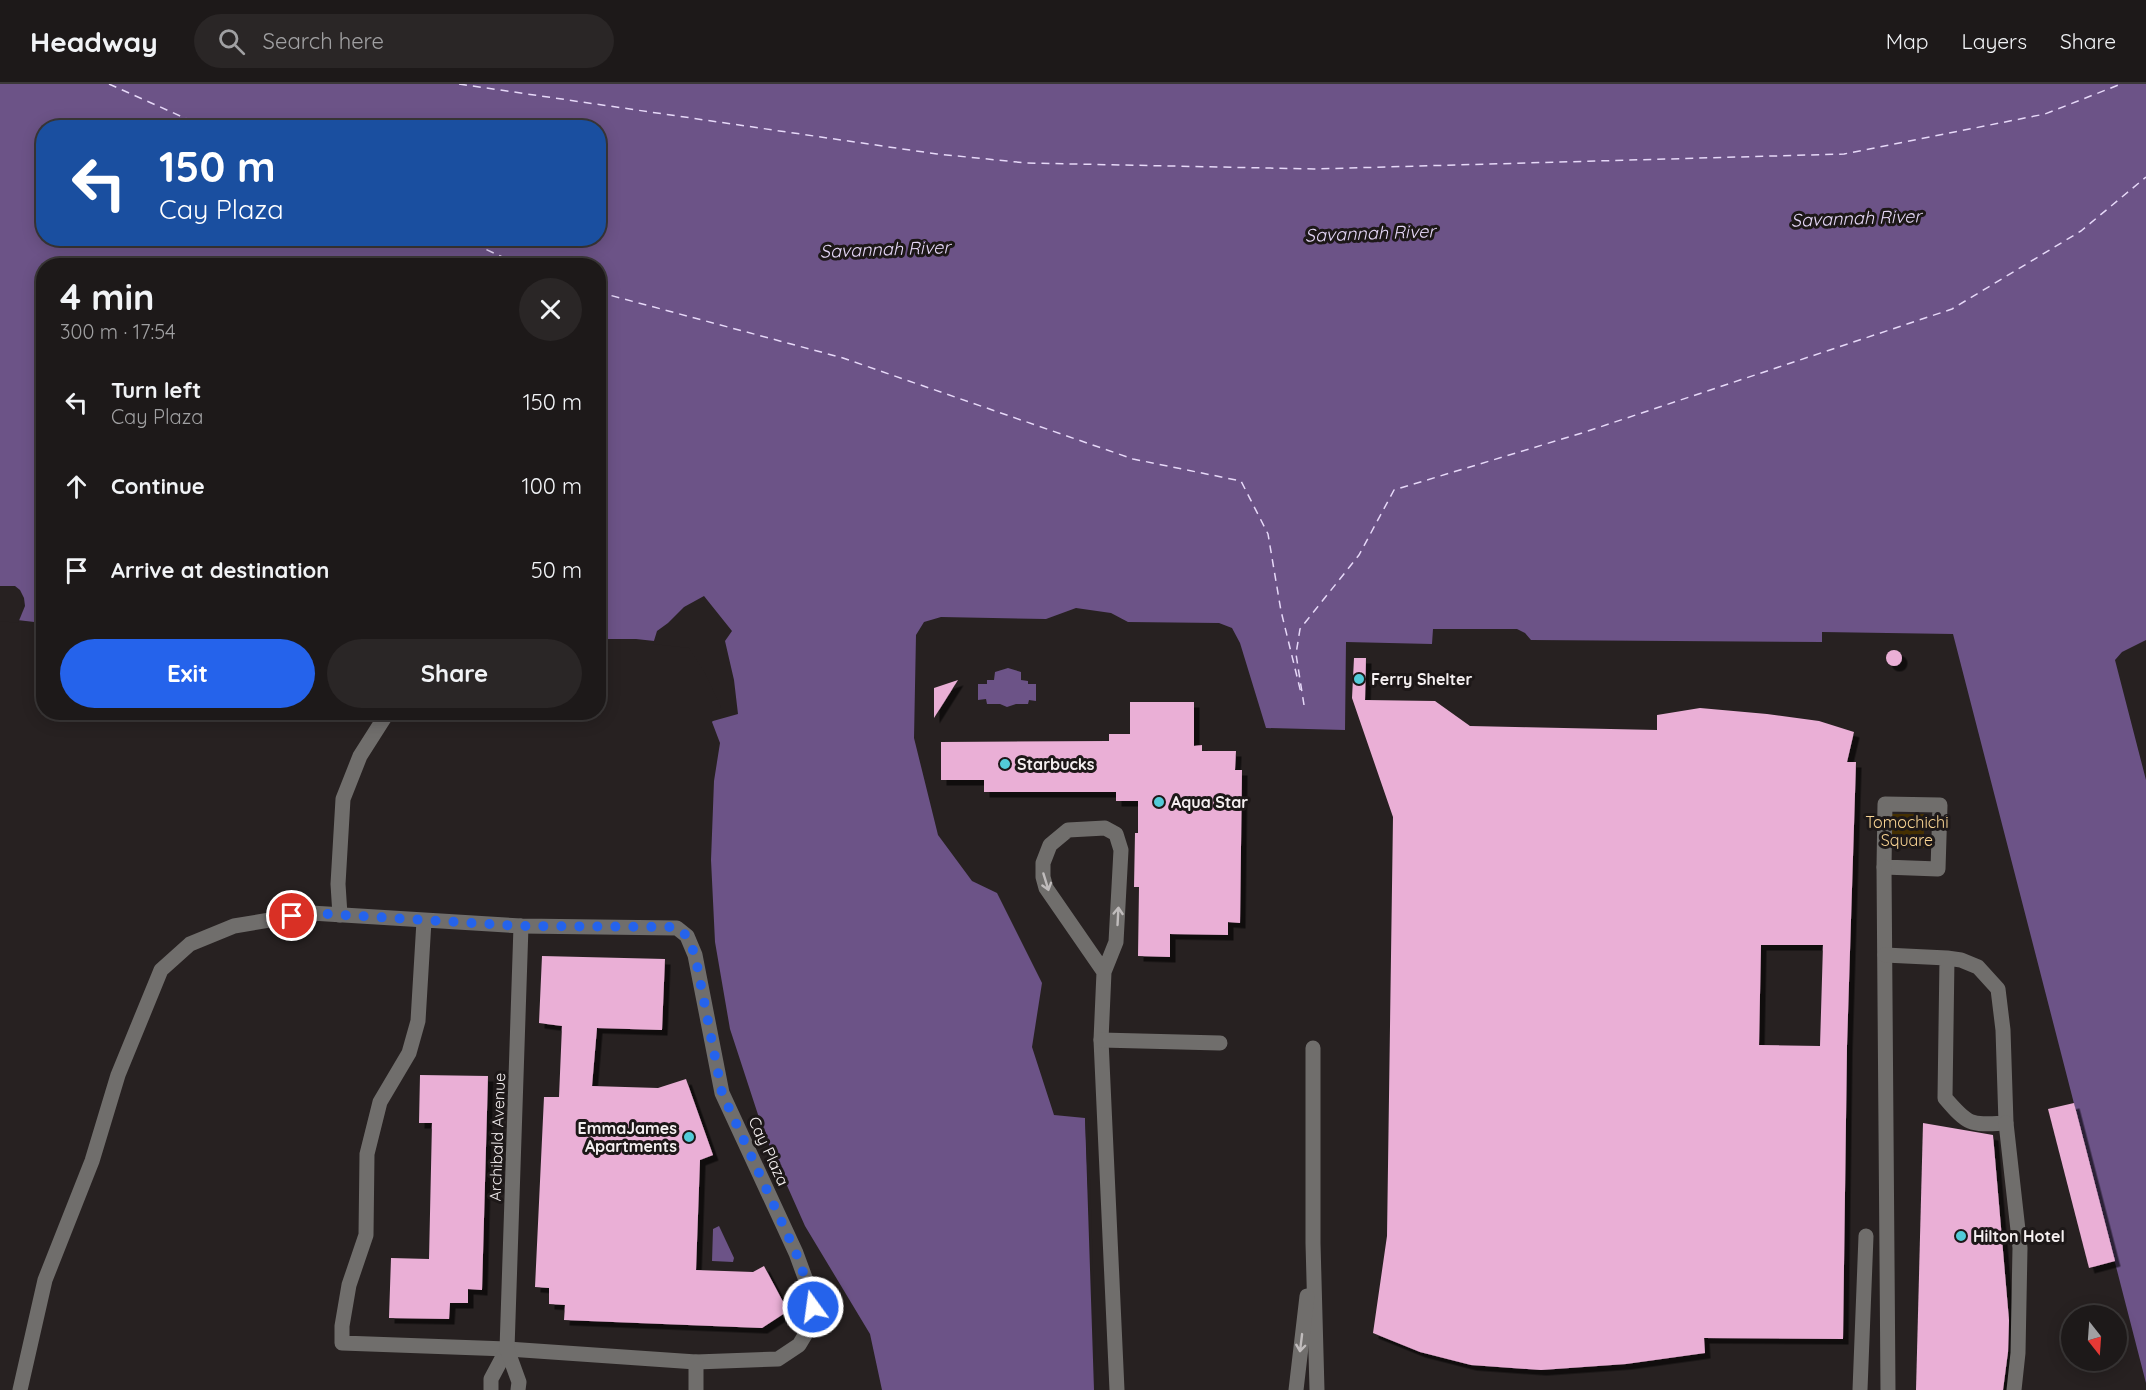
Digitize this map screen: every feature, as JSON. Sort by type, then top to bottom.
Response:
[{"type":"street","points":[[340,915],[338,884],[343,799],[360,756],[383,720]]},
{"type":"street","points":[[1884,867],[1938,869],[1940,805],[1885,804],[1884,867],[1888,1390]]},
{"type":"street","points":[[1104,972],[1046,888],[1043,877],[1043,863],[1050,845],[1068,830],[1105,828],[1116,834],[1121,850],[1116,942],[1104,972],[1101,1040],[1117,1389]]},
{"type":"street","name":"Cay Plaza","points":[[20,1390],[45,1280],[92,1161],[118,1075],[161,970],[189,944],[234,926],[311,913],[521,926],[676,927],[687,936],[695,955],[722,1093],[796,1253],[811,1294],[814,1320],[799,1345],[778,1359],[696,1362],[507,1349],[342,1343],[342,1326],[350,1285],[366,1235],[367,1154],[380,1102],[409,1053],[418,1021],[424,921]]},
{"type":"street","name":"Archibald Avenue","points":[[518,1390],[519,1382],[507,1349],[521,926]]},
{"type":"street","points":[[1885,956],[1947,958],[1978,967],[1998,989],[2003,1030],[2006,1123],[2020,1248],[2019,1353],[2014,1390]]},
{"type":"street","points":[[1947,958],[1946,1098],[1964,1120],[1981,1124],[2006,1123]]},
{"type":"street","points":[[1101,1040],[1220,1043]]},
{"type":"street","points":[[1314,1048],[1313,1243],[1317,1390]]},
{"type":"street","points":[[1860,1390],[1866,1236]]},
{"type":"street","points":[[1296,1390],[1313,1243]]},
{"type":"street","name":"Archibald Avenue","points":[[491,1390],[491,1379],[507,1349]]},
{"type":"street","points":[[696,1362],[696,1390]]},
{"type":"green space","name":"Tomochichi Square","points":[[1890,814],[1924,814],[1924,848],[1888,848]]},
{"type":"water","name":"Savannah River","points":[[0,84],[2146,84],[2146,640],[2122,652],[2115,660],[2146,780],[2146,1383],[1953,634],[1822,632],[1822,642],[1531,640],[1517,629],[1433,629],[1432,644],[1346,642],[1345,730],[1266,728],[1240,643],[1232,628],[1219,623],[1128,622],[1111,613],[1076,608],[1046,619],[941,617],[924,622],[916,635],[914,738],[938,835],[972,881],[997,893],[1042,983],[1032,1047],[1054,1115],[1085,1118],[1094,1390],[882,1390],[870,1334],[805,1226],[765,1136],[730,1029],[715,942],[711,860],[714,781],[720,743],[712,722],[724,707],[691,645],[636,639],[606,639],[606,258],[36,258],[36,622],[0,618]]},
{"type":"water","points":[[1008,668],[1021,672],[1021,680],[1028,681],[1028,684],[1036,684],[1036,701],[1029,700],[1028,704],[1007,707],[1000,704],[987,704],[986,699],[978,700],[978,684],[987,684],[987,680],[994,680],[995,672]]},
{"type":"water","points":[[719,1226],[734,1258],[733,1262],[712,1261],[713,1229]]},
{"type":"pier","points":[[0,586],[15,586],[24,598],[25,606],[18,623],[0,621]]},
{"type":"pier","points":[[704,596],[732,631],[725,641],[734,680],[738,714],[713,721],[710,719],[721,707],[705,673],[689,648],[653,644],[657,631],[684,607]]},
{"type":"pier","points":[[1085,1115],[1088,1118],[1097,1390],[1096,1390]]},
{"type":"building","points":[[1894,650],[1900,652],[1902,658],[1900,664],[1894,666],[1888,664],[1886,658],[1888,652]]},
{"type":"building","points":[[1354,658],[1366,658],[1365,700],[1435,701],[1470,726],[1657,730],[1657,715],[1700,708],[1819,721],[1854,732],[1847,762],[1856,762],[1847,1046],[1843,1339],[1704,1338],[1705,1353],[1626,1364],[1541,1370],[1471,1365],[1420,1352],[1373,1333],[1387,1236],[1393,817],[1352,698]],"holes":[[[1761,945],[1823,945],[1820,1046],[1759,1045]]]},
{"type":"building","points":[[958,680],[934,718],[934,688]]},
{"type":"building","points":[[1130,702],[1194,702],[1194,746],[1202,745],[1202,751],[1236,751],[1235,770],[1242,770],[1240,923],[1228,922],[1228,935],[1170,934],[1170,957],[1138,956],[1139,887],[1134,887],[1138,801],[1116,801],[1116,792],[984,792],[984,780],[941,780],[941,742],[1109,741],[1109,734],[1130,734]]},
{"type":"building","name":"EmmaJames Apartments","points":[[542,956],[665,959],[662,1030],[597,1028],[592,1086],[658,1088],[686,1079],[713,1155],[700,1160],[696,1270],[753,1272],[764,1266],[788,1311],[762,1328],[564,1320],[565,1305],[549,1304],[549,1288],[535,1287],[544,1097],[559,1097],[562,1026],[539,1023]]},
{"type":"building","points":[[420,1075],[488,1076],[482,1290],[468,1289],[468,1303],[450,1303],[449,1319],[389,1318],[391,1258],[429,1259],[432,1123],[419,1123]]},
{"type":"building","points":[[2074,1103],[2115,1261],[2089,1268],[2048,1109]]},
{"type":"building","name":"Hilton Hotel","points":[[1923,1123],[1993,1135],[2009,1320],[2003,1390],[1916,1390]]},
{"type":"ferry route","points":[[109,84],[189,120]]},
{"type":"ferry route","points":[[459,84],[937,154],[1027,163],[1314,169],[1844,154],[2045,114],[2121,84]]},
{"type":"ferry route","points":[[1304,705],[1296,654],[1300,629],[1359,555],[1394,490],[1582,433],[1952,309],[2081,231],[2146,177]]},
{"type":"ferry route","points":[[478,246],[505,258]]},
{"type":"ferry route","points":[[606,294],[843,358],[1133,459],[1241,481],[1268,534],[1281,611],[1301,693]]},
{"type":"place","name":"Ferry Shelter","points":[[1359,679]]},
{"type":"place","name":"Starbucks","points":[[1005,764]]},
{"type":"place","name":"Aqua Star","points":[[1159,802]]},
{"type":"place","name":"EmmaJames Apartments","points":[[689,1137]]},
{"type":"place","name":"Hilton Hotel","points":[[1961,1236]]},
{"type":"route","points":[[292,916],[311,913],[521,926],[676,927],[687,936],[695,955],[722,1093],[796,1253],[811,1294],[813,1307]]}]
